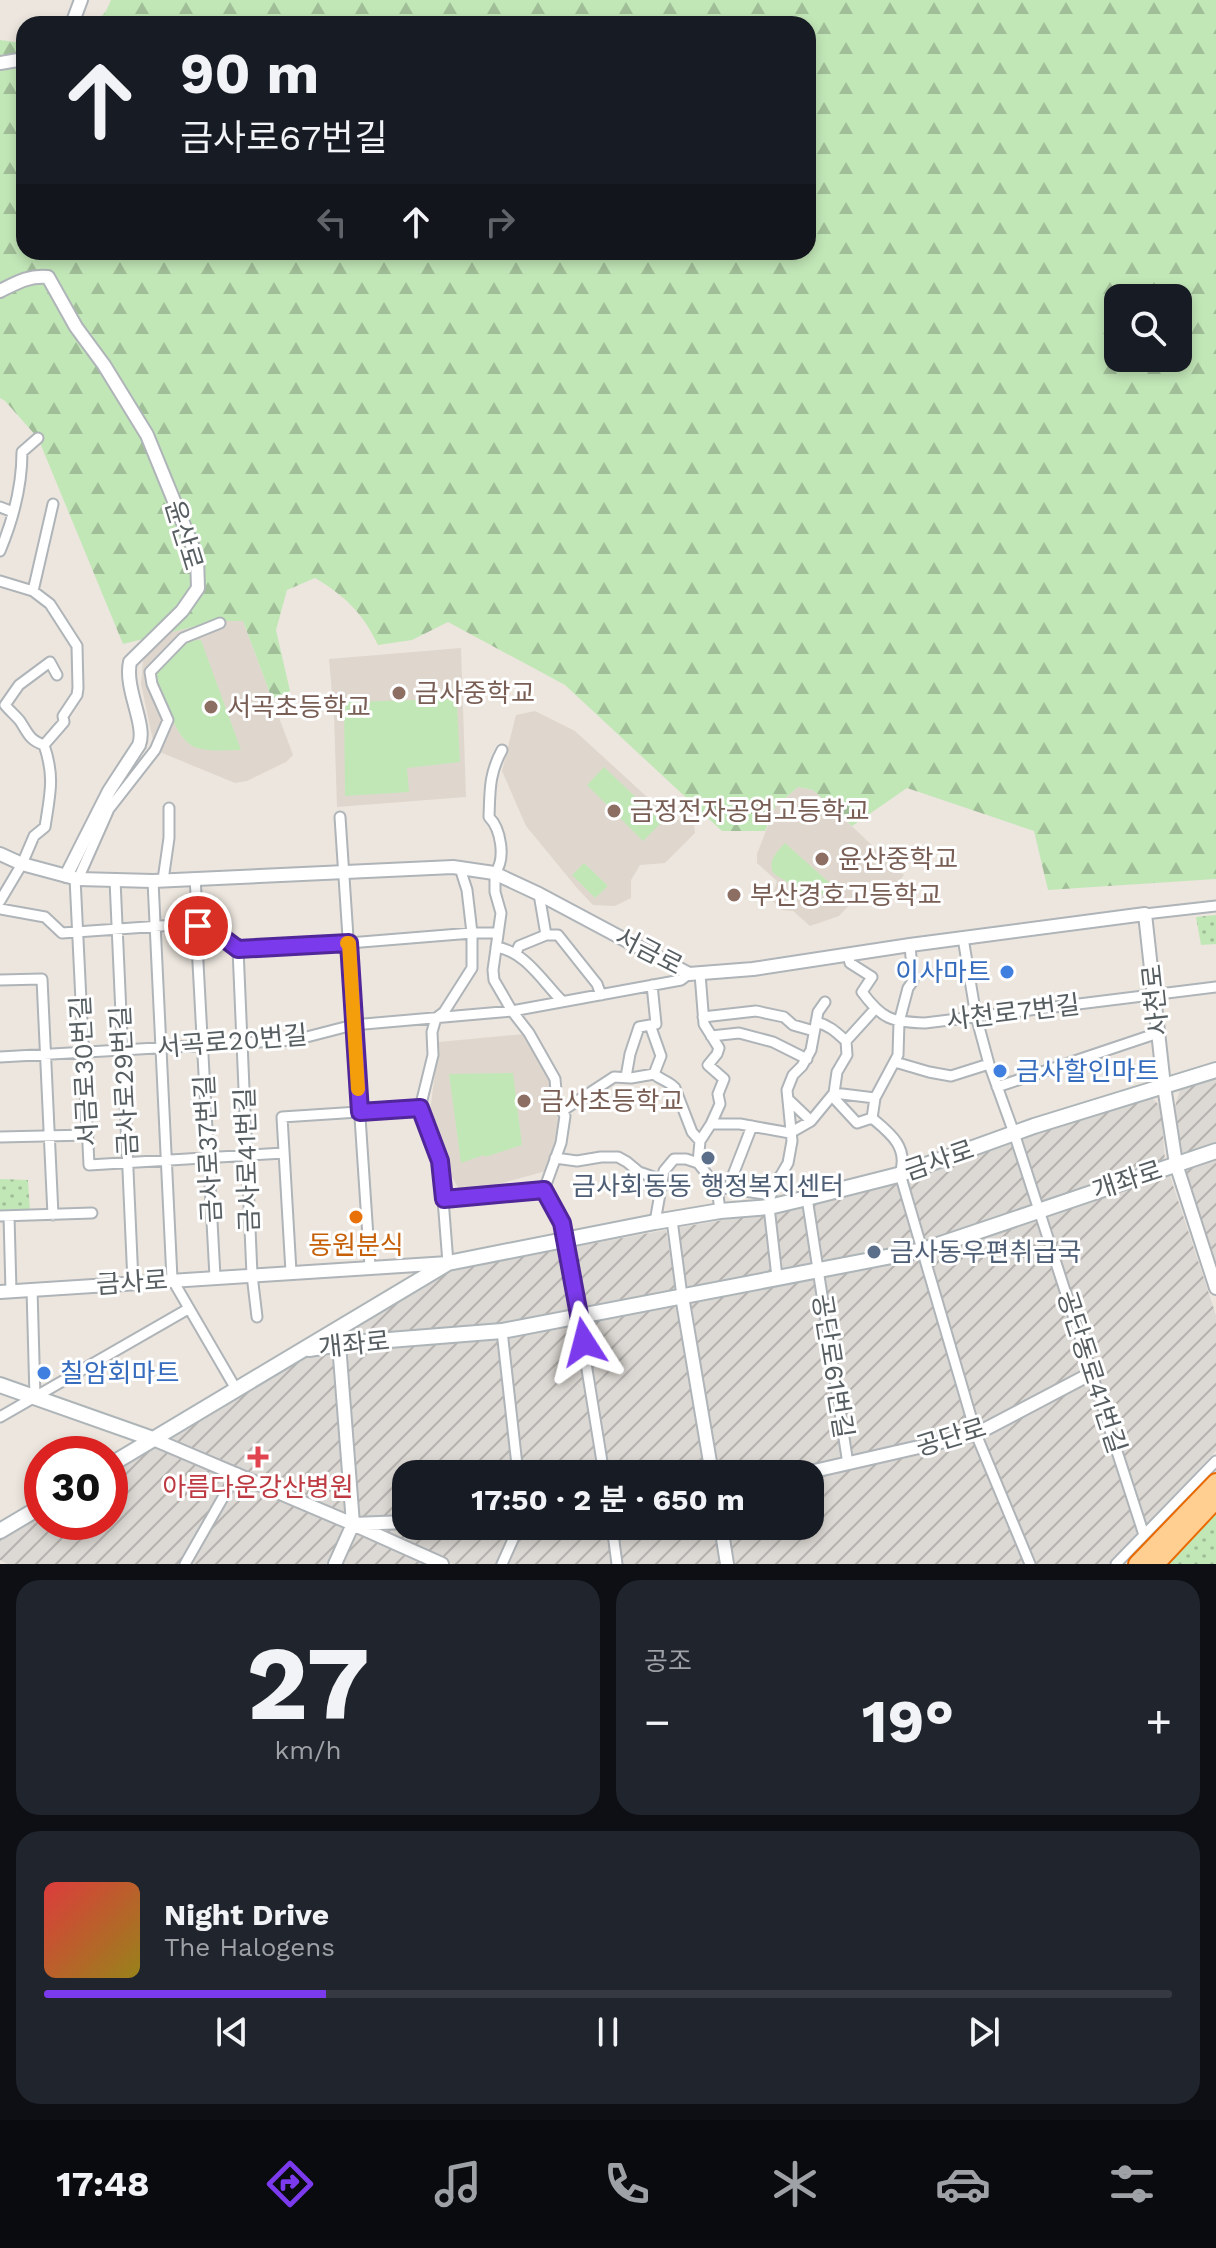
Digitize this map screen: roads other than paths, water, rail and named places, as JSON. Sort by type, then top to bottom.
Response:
[{"type":"highway","points":[[1137,1564],[1216,1482]]},
{"type":"highway","points":[[1156,1564],[1216,1500]]},
{"type":"main road","name":"금사로","points":[[336,1337],[407,1287],[448,1263],[770,1201],[807,1198],[900,1174],[1014,1133],[1216,1070]]},
{"type":"main road","name":"개좌로","points":[[128,1454],[300,1350],[336,1337],[502,1331],[923,1250],[1216,1151]]},
{"type":"main road","points":[[0,1385],[153,1439]]},
{"type":"main road","points":[[0,1531],[24,1517]]},
{"type":"street","name":"윤산로","points":[[0,291],[26,278],[48,277],[76,327],[104,365],[147,435],[192,543],[199,573],[198,588],[182,611],[130,662],[131,692],[142,738],[109,791],[73,878]]},
{"type":"street","points":[[0,551],[22,475],[22,452],[38,438]]},
{"type":"street","points":[[33,591],[53,504]]},
{"type":"street","points":[[0,507],[13,512]]},
{"type":"street","points":[[0,581],[33,591],[50,604],[77,646],[77,695],[63,716],[64,722],[44,745]]},
{"type":"street","points":[[73,878],[109,809],[155,750],[168,720],[150,672],[183,638],[220,623]]},
{"type":"street","points":[[44,745],[33,741],[20,722],[2,707],[19,685],[50,662],[57,675]]},
{"type":"street","points":[[0,901],[34,836],[45,827],[52,778],[44,745]]},
{"type":"street","points":[[502,750],[490,777],[489,817],[494,822],[502,851],[495,873],[495,892],[501,913],[494,980],[555,1079],[557,1102],[565,1116],[564,1129],[544,1190],[562,1223],[566,1240],[602,1460]]},
{"type":"street","points":[[169,808],[169,838],[158,880],[155,927],[172,1279],[236,1389]]},
{"type":"street","points":[[340,817],[370,1267]]},
{"type":"street","name":"서금로","points":[[0,854],[22,864],[73,878],[115,880],[343,870],[460,868],[495,873],[695,974],[753,969],[1145,914]]},
{"type":"street","points":[[448,1263],[440,1161],[420,1108],[433,1055],[432,1032],[436,1018],[444,1012],[472,968],[467,890],[460,868]]},
{"type":"street","name":"서금로30번길","points":[[73,878],[89,1165],[284,1153]]},
{"type":"street","name":"금사로37번길","points":[[195,878],[215,1277]]},
{"type":"street","name":"금사로29번길","points":[[115,880],[133,1282]]},
{"type":"street","points":[[539,894],[546,935]]},
{"type":"street","points":[[1145,914],[1216,906]]},
{"type":"street","points":[[0,909],[45,917],[62,933],[197,926],[218,934],[238,949],[498,933]]},
{"type":"street","name":"사천로","points":[[1145,914],[1176,1164],[1216,1288]]},
{"type":"street","points":[[516,953],[519,946],[546,935],[558,935],[597,984],[601,995]]},
{"type":"street","points":[[963,938],[976,1016],[989,1064],[1039,1209]]},
{"type":"street","points":[[872,1118],[875,1098],[895,1062],[900,1037],[899,1022],[908,988],[913,981],[910,945]]},
{"type":"street","points":[[496,947],[516,953],[562,1001]]},
{"type":"street","name":"금사로41번길","points":[[238,949],[252,1275]]},
{"type":"street","points":[[711,1124],[752,1126],[790,1133],[811,1121],[833,1095],[837,1072],[847,1055],[846,1041],[875,1009],[862,992],[872,977],[850,963],[848,954]]},
{"type":"street","points":[[42,966],[53,1215]]},
{"type":"street","points":[[695,974],[704,1024],[719,1048],[708,1065],[724,1079],[718,1094],[720,1104],[700,1141],[698,1163]]},
{"type":"street","name":"서곡로20번길","points":[[0,1057],[295,1040],[353,1025],[512,1011],[681,980],[695,974]]},
{"type":"street","points":[[0,980],[42,979]]},
{"type":"street","points":[[652,985],[653,1024],[661,1056],[654,1074]]},
{"type":"street","name":"사천로7번길","points":[[875,1009],[899,1022],[925,1023],[1216,987]]},
{"type":"street","points":[[777,1277],[770,1201],[772,1185],[788,1163],[792,1141],[787,1090],[793,1075],[811,1050],[818,1012],[825,1002]]},
{"type":"street","points":[[703,1017],[756,1011],[784,1017],[793,1025],[825,1024],[846,1041]]},
{"type":"street","points":[[626,1077],[639,1027],[653,1024]]},
{"type":"street","points":[[711,1036],[739,1033],[773,1042],[807,1059]]},
{"type":"street","points":[[997,1087],[1158,1033]]},
{"type":"street","points":[[895,1062],[951,1076],[989,1064]]},
{"type":"street","points":[[562,1111],[614,1077],[654,1074],[675,1088],[692,1132],[700,1141]]},
{"type":"street","points":[[833,1095],[875,1098]]},
{"type":"street","points":[[833,1095],[857,1123],[872,1118]]},
{"type":"street","points":[[789,1100],[811,1121]]},
{"type":"street","points":[[291,1272],[282,1117],[420,1108]]},
{"type":"street","points":[[872,1118],[895,1137],[902,1158],[900,1174],[976,1434],[1030,1564]]},
{"type":"street","points":[[730,1188],[752,1126]]},
{"type":"street","points":[[0,1137],[88,1135]]},
{"type":"street","points":[[555,1158],[577,1161],[618,1157],[639,1172],[662,1180]]},
{"type":"street","points":[[655,1222],[664,1171],[674,1159],[698,1163],[717,1187],[720,1211]]},
{"type":"street","points":[[717,1187],[770,1201]]},
{"type":"street","points":[[444,1199],[544,1190]]},
{"type":"street","points":[[807,1198],[817,1269]]},
{"type":"street","name":"공단동로41번길","points":[[1039,1209],[1144,1535]]},
{"type":"street","points":[[4,1216],[92,1213]]},
{"type":"street","name":"금사로","points":[[4,1216],[6,1291],[448,1263]]},
{"type":"street","points":[[672,1220],[710,1460]]},
{"type":"street","points":[[400,1266],[407,1287]]},
{"type":"street","name":"공단로61번길","points":[[817,1269],[848,1464]]},
{"type":"street","points":[[252,1275],[257,1317]]},
{"type":"street","points":[[32,1289],[35,1397]]},
{"type":"street","points":[[0,1417],[188,1309]]},
{"type":"street","points":[[502,1331],[516,1460]]},
{"type":"street","points":[[335,1564],[353,1524],[336,1337]]},
{"type":"street","name":"공단로","points":[[824,1469],[976,1434],[1092,1373]]},
{"type":"street","points":[[153,1439],[442,1564]]},
{"type":"street","points":[[1116,1564],[1216,1461]]},
{"type":"street","points":[[185,1564],[237,1473]]},
{"type":"street","points":[[353,1524],[392,1523]]},
{"type":"street","points":[[502,1564],[513,1540]]},
{"type":"street","points":[[614,1540],[617,1564]]},
{"type":"street","points":[[723,1540],[727,1564]]},
{"type":"place","name":"금사중학교","points":[[399,693]]},
{"type":"place","name":"서곡초등학교","points":[[211,707]]},
{"type":"place","name":"금정전자공업고등학교","points":[[614,811]]},
{"type":"place","name":"윤산중학교","points":[[822,859]]},
{"type":"place","name":"부산경호고등학교","points":[[734,895]]},
{"type":"place","name":"이사마트","points":[[1007,972]]},
{"type":"place","name":"금사할인마트","points":[[1000,1071]]},
{"type":"place","name":"금사초등학교","points":[[524,1101]]},
{"type":"place","name":"금사회동동 행정복지센터","points":[[708,1158]]},
{"type":"place","name":"동원분식","points":[[356,1217]]},
{"type":"place","name":"금사동우편취급국","points":[[874,1252]]},
{"type":"place","name":"칠암회마트","points":[[44,1373]]},
{"type":"place","name":"아름다운강산병원","points":[[258,1457]]}]
